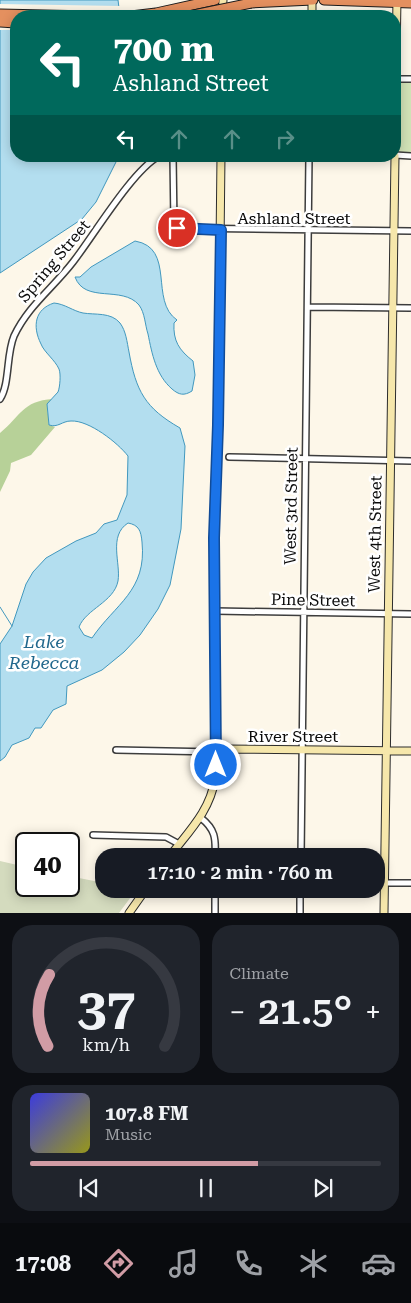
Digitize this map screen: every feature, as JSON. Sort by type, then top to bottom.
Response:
[{"type":"highway","points":[[170,10],[215,0]]},
{"type":"highway","points":[[216,10],[251,2],[313,0]]},
{"type":"highway","points":[[324,0],[397,1],[411,3]]},
{"type":"street","name":"Spring Street","points":[[0,399],[4,394],[9,352],[22,320],[38,298],[71,264],[142,170],[152,162]]},
{"type":"street","name":"Ashland Street","points":[[173,162],[174,226],[177,228],[411,231]]},
{"type":"street","points":[[176,848],[201,818],[213,793],[215,779],[214,538],[218,425],[221,162]]},
{"type":"street","name":"West 3rd Street","points":[[301,848],[309,162]]},
{"type":"street","name":"West 4th Street","points":[[385,883],[389,460],[395,162]]},
{"type":"street","points":[[308,307],[411,308]]},
{"type":"street","points":[[229,456],[411,461]]},
{"type":"street","name":"Pine Street","points":[[215,610],[411,614]]},
{"type":"street","name":"River Street","points":[[116,750],[216,752],[222,749],[411,751]]},
{"type":"street","points":[[201,818],[210,825],[214,832],[215,848]]},
{"type":"street","points":[[93,835],[166,837],[179,844]]},
{"type":"street","points":[[385,883],[411,883]]},
{"type":"street","points":[[129,913],[140,898]]},
{"type":"street","points":[[215,898],[215,913]]},
{"type":"street","points":[[300,898],[300,913]]},
{"type":"street","name":"West 4th Street","points":[[384,898],[384,913]]},
{"type":"green space","points":[[401,79],[411,79],[411,156],[401,155]]},
{"type":"green space","points":[[53,399],[47,404],[49,425],[55,427],[31,455],[11,463],[10,471],[0,492],[0,433],[28,406],[43,400]]},
{"type":"green space","points":[[0,861],[15,864],[15,897],[80,897],[80,878],[95,881],[95,898],[130,898],[119,913],[0,913]]},
{"type":"water","points":[[0,0],[118,0],[119,10],[10,10],[10,162],[116,162],[96,202],[82,219],[0,273]]},
{"type":"water","points":[[135,241],[147,246],[155,254],[159,264],[164,301],[169,311],[177,320],[174,323],[176,340],[184,353],[193,361],[195,375],[192,391],[186,394],[179,394],[172,389],[158,371],[144,315],[139,305],[132,299],[123,296],[87,290],[80,285],[75,277],[80,277],[91,267]]},
{"type":"water","name":"Lake Rebecca","points":[[54,303],[83,313],[112,317],[122,326],[135,378],[144,397],[158,413],[180,428],[185,446],[181,529],[170,585],[158,609],[140,635],[124,652],[102,670],[67,686],[66,704],[53,710],[41,728],[35,728],[29,738],[12,745],[5,757],[0,761],[0,644],[12,626],[26,584],[33,572],[46,558],[76,541],[96,533],[104,524],[117,520],[127,495],[128,456],[117,445],[102,433],[86,424],[68,421],[55,426],[49,425],[47,404],[58,392],[60,371],[42,347],[36,325],[39,314]],"holes":[[[128,523],[135,525],[141,535],[142,559],[140,573],[128,596],[92,638],[84,635],[79,627],[87,615],[106,600],[115,588],[118,581],[118,535]]]},
{"type":"pier","points":[[0,4],[121,6],[122,10],[10,10],[10,30],[0,30]]},
{"type":"waterway","points":[[0,607],[12,626]]},
{"type":"route","points":[[177,228],[221,230],[214,538],[216,765]]}]
